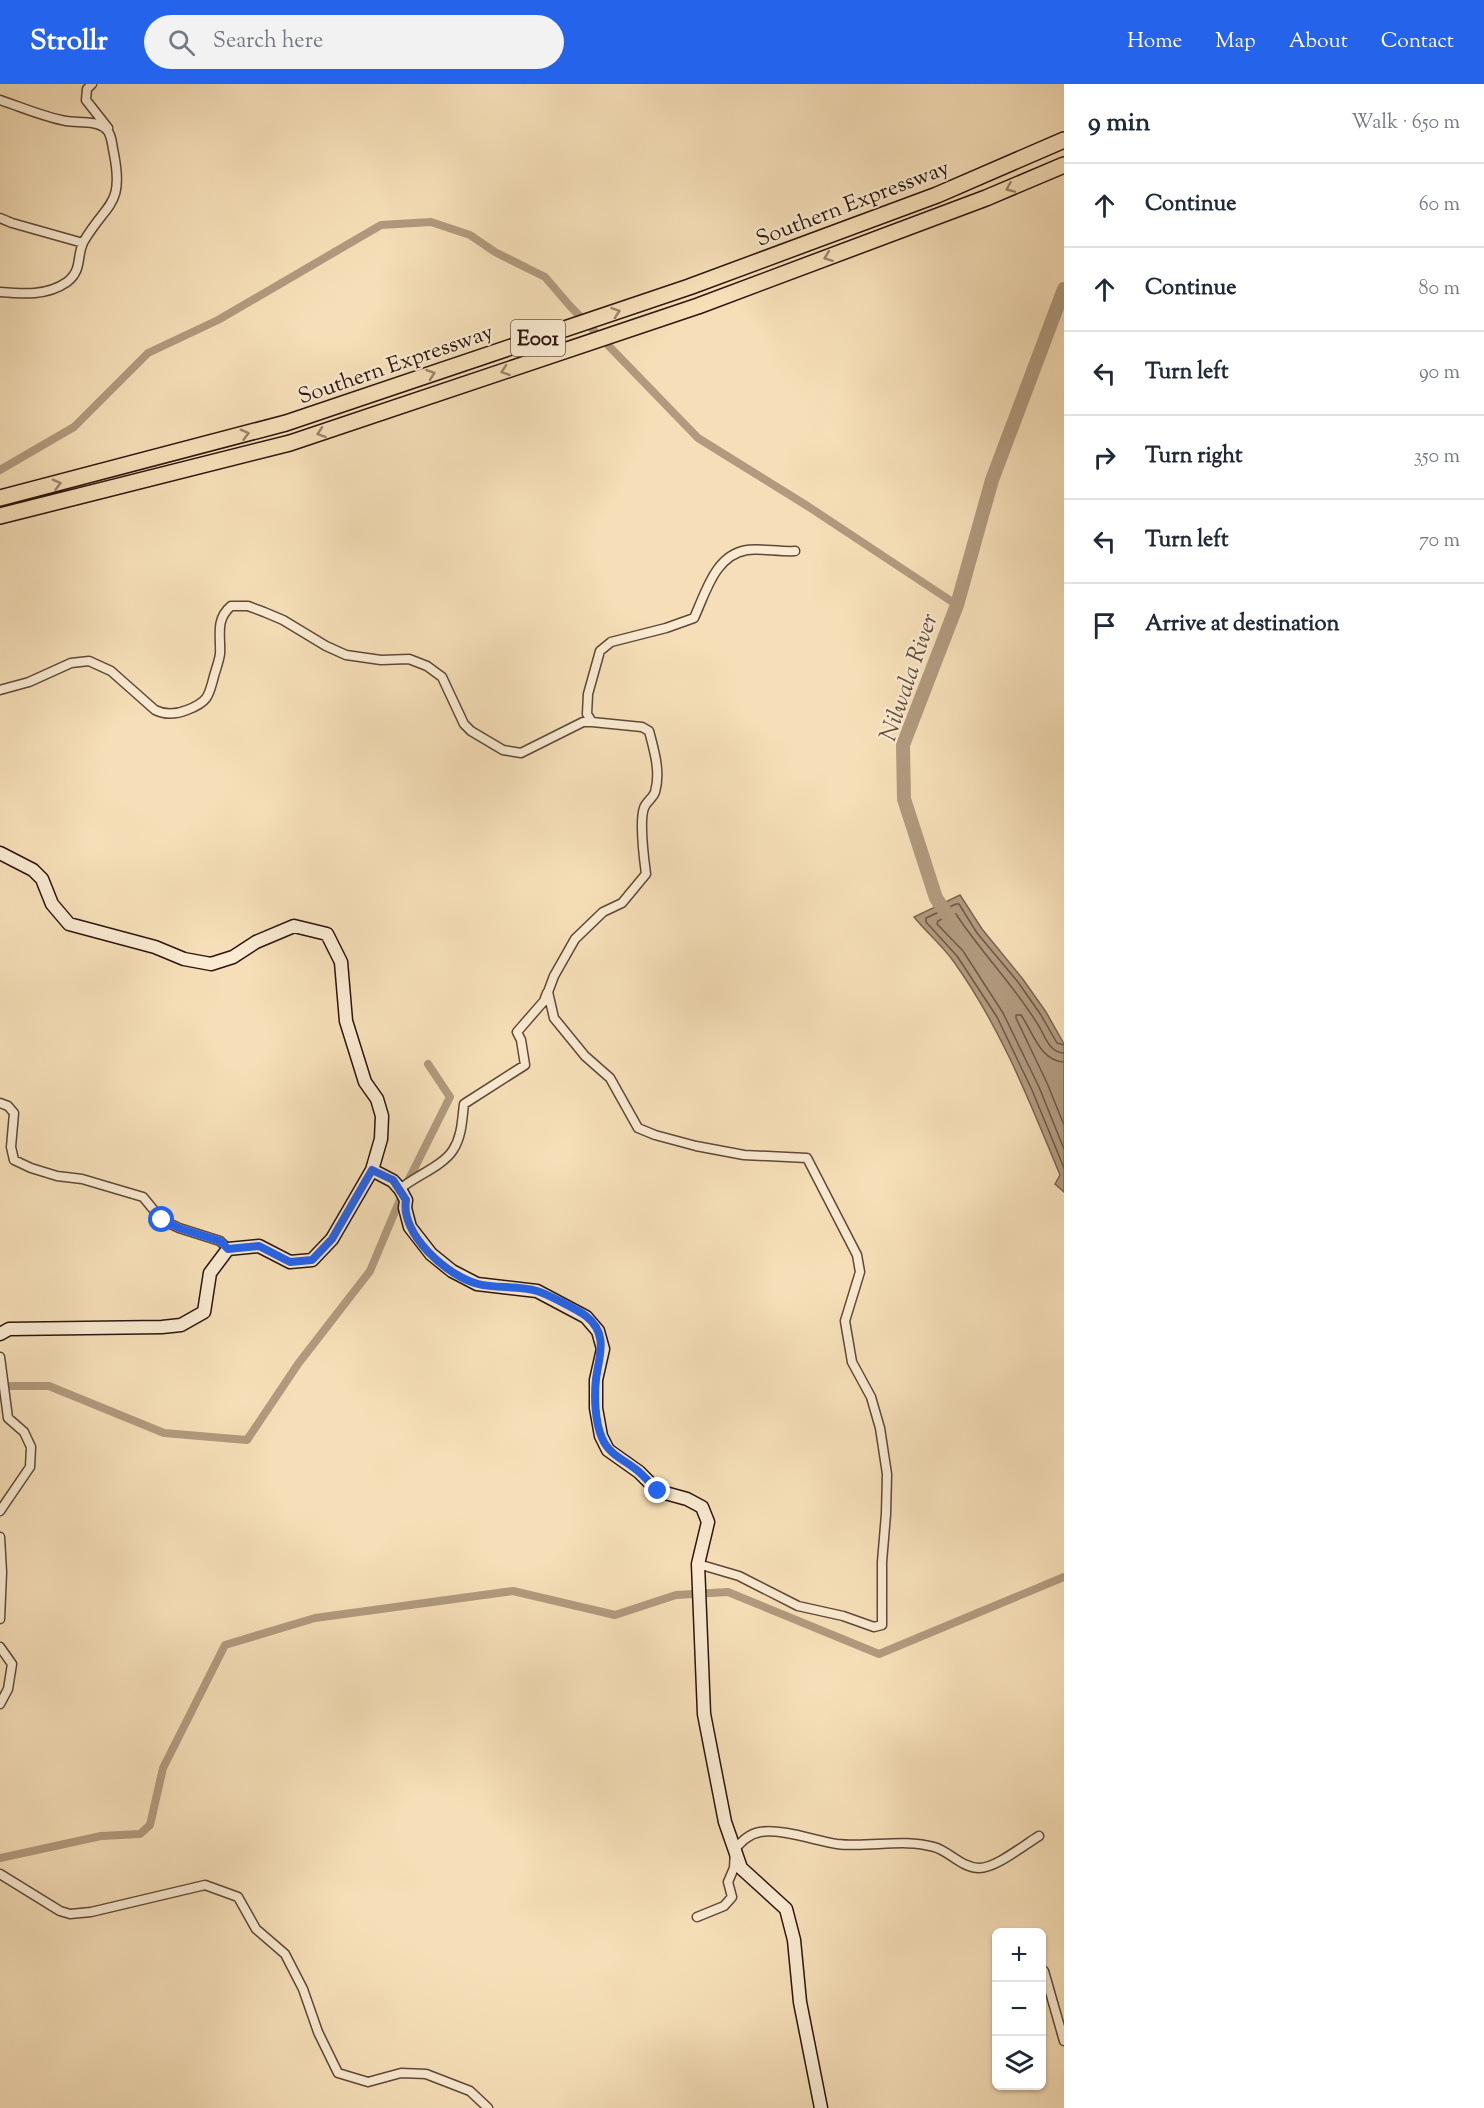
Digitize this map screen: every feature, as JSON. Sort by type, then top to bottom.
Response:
[{"type":"highway","name":"Southern Expressway","points":[[0,498],[286,423],[622,310],[937,195],[1064,140]]},
{"type":"highway","name":"Southern Expressway","points":[[0,516],[290,443],[698,306],[986,198],[1064,165]]},
{"type":"street","points":[[0,292],[26,294],[44,292],[66,282],[77,272],[83,243],[114,199],[118,189],[118,174],[109,131],[86,100],[87,89],[92,84]]},
{"type":"street","points":[[0,100],[65,121],[102,125],[109,131]]},
{"type":"street","points":[[0,218],[83,243]]},
{"type":"street","points":[[592,722],[587,714],[588,694],[600,651],[611,642],[666,628],[694,618],[723,560],[748,549],[780,553],[795,552]]},
{"type":"street","points":[[0,690],[29,682],[71,663],[89,661],[111,671],[155,710],[162,713],[182,712],[200,705],[211,691],[220,656],[222,614],[231,606],[248,606],[283,620],[337,652],[381,660],[409,659],[427,666],[442,677],[464,724],[471,731],[503,750],[521,753],[583,722],[642,727],[649,731],[655,752],[657,775],[655,794],[644,807],[643,853],[646,874],[622,903],[603,912],[575,939],[554,976],[544,1001],[517,1032],[521,1040],[525,1065],[464,1104],[461,1131],[453,1151],[405,1190],[405,1208],[410,1227],[431,1254],[452,1271],[477,1284],[537,1291],[586,1317],[598,1331],[603,1349],[596,1380],[596,1407],[601,1436],[608,1450],[639,1472],[658,1491],[687,1499],[702,1507],[708,1522],[698,1564],[704,1714],[725,1822],[741,1868],[786,1909],[794,1940],[800,2002],[821,2108]]},
{"type":"street","points":[[0,853],[33,870],[42,879],[52,904],[69,924],[155,947],[184,959],[211,964],[233,957],[256,942],[294,926],[327,934],[341,962],[346,1021],[365,1082],[377,1099],[382,1116],[381,1139],[372,1170],[332,1239],[312,1260],[290,1262],[259,1246],[228,1249],[210,1273],[204,1312],[181,1324],[162,1327],[9,1329],[0,1334]]},
{"type":"street","points":[[548,992],[554,1018],[585,1056],[610,1078],[638,1128],[696,1146],[744,1155],[807,1158],[857,1255],[860,1272],[845,1321],[852,1362],[871,1397],[880,1428],[887,1474],[882,1562],[882,1625],[874,1627],[843,1616],[798,1606],[739,1576],[698,1564]]},
{"type":"street","points":[[0,1103],[8,1106],[14,1113],[11,1146],[14,1160],[57,1176],[82,1179],[143,1197],[162,1220],[220,1241],[228,1249]]},
{"type":"street","points":[[372,1170],[393,1180],[405,1190]]},
{"type":"street","points":[[0,1357],[8,1418],[24,1432],[31,1447],[30,1467],[0,1511]]},
{"type":"street","points":[[0,1537],[2,1572],[0,1619]]},
{"type":"street","points":[[0,1647],[12,1664],[8,1689],[0,1704]]},
{"type":"street","points":[[697,1917],[724,1906],[732,1897],[728,1882],[734,1869],[735,1849],[746,1837],[762,1831],[806,1836],[838,1844],[936,1847],[978,1868],[992,1866],[1039,1836]]},
{"type":"street","points":[[0,1874],[60,1911],[70,1914],[91,1912],[205,1885],[238,1897],[256,1929],[285,1954],[303,1989],[318,2032],[338,2073],[368,2082],[401,2073],[426,2074],[470,2091],[488,2108]]},
{"type":"street","points":[[1046,1978],[1064,2041]]},
{"type":"water","points":[[960,895],[982,929],[1046,1012],[1064,1044],[1064,1192],[1055,1184],[1060,1175],[1013,1065],[986,1013],[950,956],[914,917]]},
{"type":"waterway","points":[[0,470],[74,427],[148,353],[218,320],[381,225],[431,222],[470,235],[495,252],[545,277],[570,306],[698,438],[809,507],[957,605]]},
{"type":"waterway","name":"Nilwala River","points":[[950,919],[936,898],[904,799],[903,745],[957,605],[992,480],[1064,289]]},
{"type":"waterway","points":[[0,1386],[49,1386],[164,1433],[247,1440],[298,1364],[370,1271],[407,1183],[450,1097],[428,1064]]},
{"type":"waterway","points":[[0,1858],[101,1836],[140,1834],[150,1825],[163,1768],[225,1645],[315,1618],[513,1591],[615,1615],[676,1595],[728,1592],[879,1654],[1064,1577]]},
{"type":"route","points":[[162,1220],[220,1241],[228,1249],[259,1246],[290,1262],[312,1260],[332,1239],[372,1170],[393,1180],[406,1200],[405,1208],[410,1227],[431,1254],[452,1271],[477,1284],[537,1291],[586,1317],[598,1331],[603,1349],[596,1380],[596,1407],[601,1436],[608,1450],[639,1472],[658,1491]]}]
